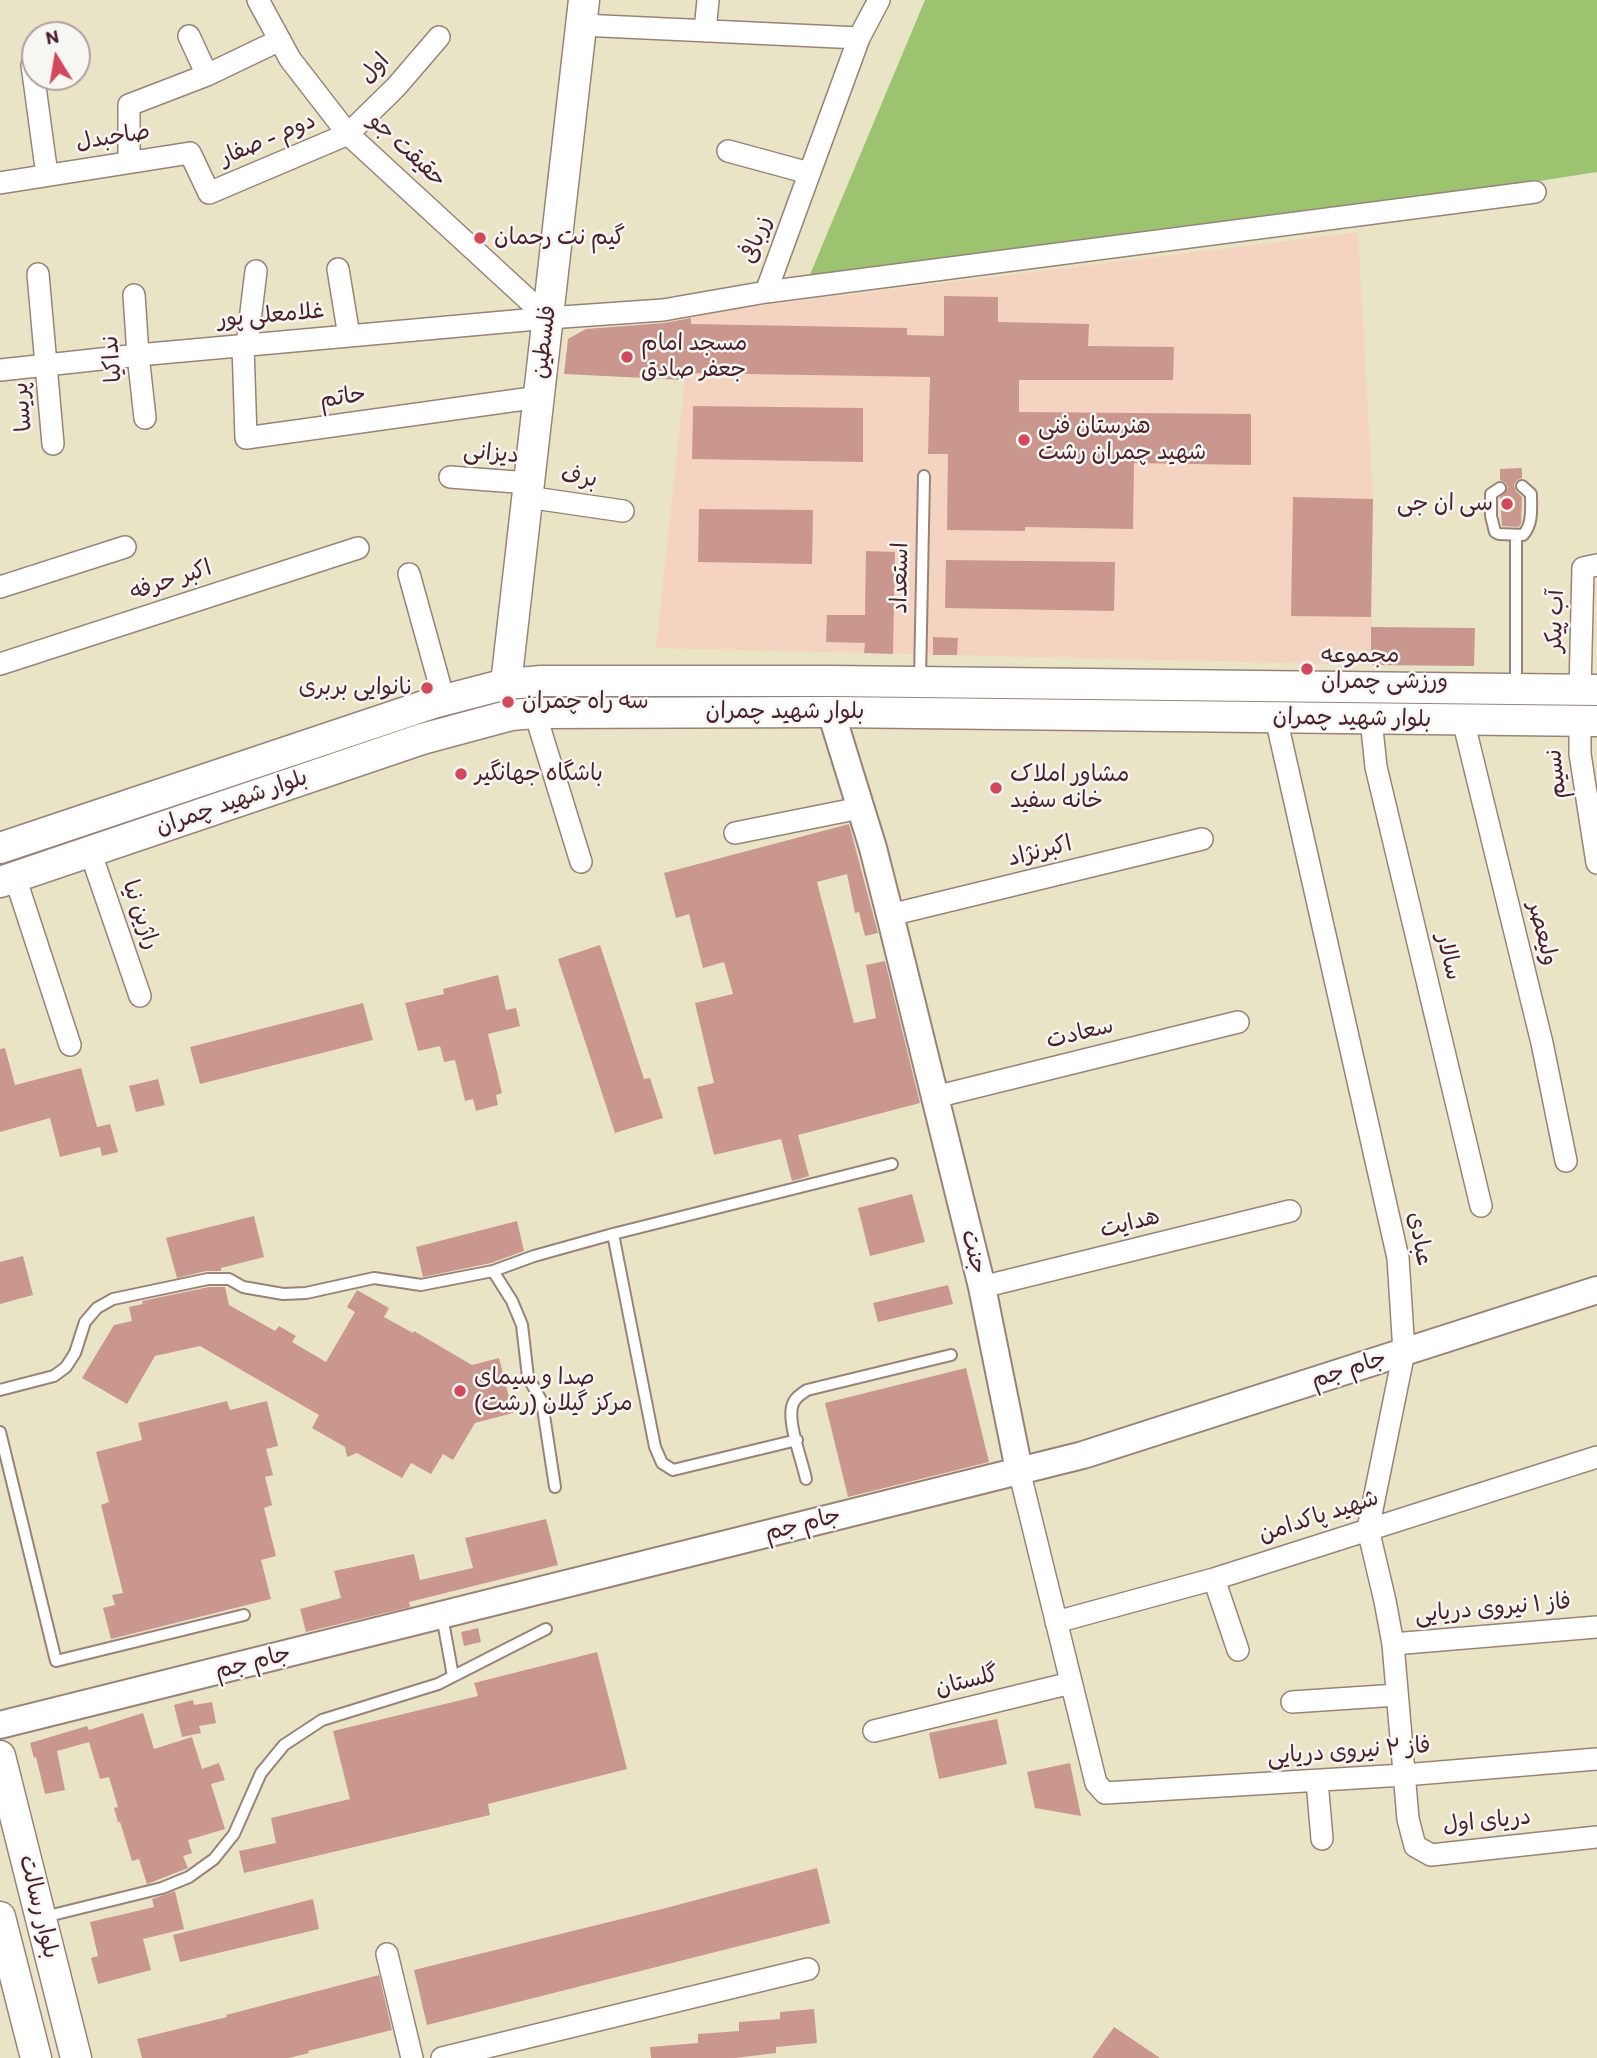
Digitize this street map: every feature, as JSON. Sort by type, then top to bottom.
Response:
[{"type":"main road","name":"فلسطین","points":[[506,684],[582,12]]},
{"type":"main road","name":"بلوار شهید چمران","points":[[0,848],[444,700],[506,684],[542,681],[830,681],[1589,690]]},
{"type":"main road","points":[[830,681],[831,712]]},
{"type":"main road","points":[[929,682],[937,713]]},
{"type":"main road","points":[[1463,720],[1464,689]]},
{"type":"main road","points":[[1516,690],[1516,721]]},
{"type":"main road","points":[[1589,690],[1589,721]]},
{"type":"main road","name":"بلوار شهید چمران","points":[[7,879],[433,736],[511,715],[831,712],[1589,721]]},
{"type":"main road","name":"بلوار رسالت","points":[[0,1756],[76,2058]]},
{"type":"main road","name":"بلوار رسالت","points":[[0,1917],[36,2058]]},
{"type":"street","name":"حقیقت جو","points":[[258,0],[290,59],[348,134],[548,318]]},
{"type":"street","points":[[705,31],[708,0]]},
{"type":"street","name":"زربافی","points":[[548,318],[663,310],[766,292],[859,38],[878,0]]},
{"type":"street","points":[[582,12],[705,31],[859,38]]},
{"type":"street","points":[[188,36],[207,75]]},
{"type":"street","name":"اول","points":[[348,134],[396,87],[439,37]]},
{"type":"street","points":[[129,163],[129,105],[207,75],[280,40]]},
{"type":"street","points":[[36,91],[47,175]]},
{"type":"street","name":"دوم - صفار","points":[[209,193],[348,134]]},
{"type":"street","points":[[728,151],[809,173]]},
{"type":"street","name":"صاحبدل","points":[[0,183],[190,153],[209,193]]},
{"type":"street","points":[[766,292],[1535,192]]},
{"type":"street","points":[[338,269],[349,336]]},
{"type":"street","points":[[245,345],[257,271]]},
{"type":"street","name":"پریسا","points":[[38,274],[53,444]]},
{"type":"street","name":"نداکیا","points":[[134,295],[145,418]]},
{"type":"street","name":"غلامعلی پور","points":[[0,370],[548,318]]},
{"type":"street","name":"حاتم","points":[[245,345],[246,438],[539,397]]},
{"type":"street","name":"دیزانی","points":[[450,477],[528,490]]},
{"type":"street","name":"برف","points":[[528,490],[623,511]]},
{"type":"street","points":[[0,587],[125,547]]},
{"type":"street","name":"اکبر حرفه","points":[[0,663],[358,548]]},
{"type":"street","name":"آب پیکر","points":[[1589,690],[1584,568],[1597,565]]},
{"type":"street","points":[[409,574],[444,700]]},
{"type":"street","name":"جنت","points":[[831,712],[873,848],[890,915],[982,1287],[1018,1470],[1096,1783],[1105,1793]]},
{"type":"street","points":[[535,713],[581,862]]},
{"type":"street","name":"عبادی","points":[[1276,718],[1398,1258],[1404,1352],[1368,1529],[1393,1644],[1404,1775]]},
{"type":"street","name":"سالار","points":[[1371,719],[1376,767],[1481,1206]]},
{"type":"street","name":"ولیعصر","points":[[1463,720],[1542,1043],[1566,1161]]},
{"type":"street","name":"نسیم","points":[[1589,721],[1580,754],[1591,794],[1597,863]]},
{"type":"street","points":[[735,833],[860,808]]},
{"type":"street","name":"اکبرنژاد","points":[[890,915],[1202,839]]},
{"type":"street","name":"راژین نیا","points":[[90,851],[140,996]]},
{"type":"street","points":[[7,879],[70,1045]]},
{"type":"street","name":"سعادت","points":[[935,1097],[1238,1022]]},
{"type":"street","name":"هدایت","points":[[982,1287],[1290,1211]]},
{"type":"street","name":"جام جم","points":[[0,1725],[1083,1455],[1597,1290]]},
{"type":"street","name":"شهید پاکدامن","points":[[1056,1622],[1214,1579],[1597,1458]]},
{"type":"street","points":[[1214,1579],[1238,1650]]},
{"type":"street","name":"فاز ۱ نیروی دریایی","points":[[1393,1644],[1597,1627]]},
{"type":"street","name":"گلستان","points":[[874,1731],[1071,1683]]},
{"type":"street","points":[[1292,1702],[1397,1695]]},
{"type":"street","name":"فاز ۲ نیروی دریایی","points":[[1105,1793],[1404,1775],[1597,1759]]},
{"type":"street","name":"دریای اول","points":[[1404,1775],[1408,1819],[1415,1846],[1431,1854],[1597,1837]]},
{"type":"street","points":[[1317,1780],[1322,1839]]},
{"type":"street","points":[[387,1954],[412,2058]]},
{"type":"street","points":[[442,2058],[808,1969]]},
{"type":"lane","name":"استعداد","points":[[924,476],[929,682]]},
{"type":"lane","points":[[1500,488],[1491,494],[1492,525],[1499,534],[1516,536],[1525,533],[1531,519],[1531,494],[1522,486]]},
{"type":"lane","points":[[1516,536],[1516,690]]},
{"type":"lane","points":[[0,1390],[54,1376],[66,1367],[75,1353],[85,1322],[97,1308],[113,1298],[208,1279],[229,1279],[243,1287],[283,1294],[306,1293],[374,1278],[421,1285],[493,1271],[534,1256],[613,1234],[892,1164]]},
{"type":"lane","points":[[613,1234],[655,1447],[662,1463],[673,1470],[797,1440]]},
{"type":"lane","points":[[493,1271],[512,1301],[522,1325],[528,1377],[542,1402],[555,1486]]},
{"type":"lane","points":[[806,1479],[792,1407],[797,1397],[807,1390],[951,1355]]},
{"type":"lane","points":[[0,1432],[56,1661],[244,1615]]},
{"type":"lane","points":[[442,1616],[453,1676]]},
{"type":"lane","points":[[41,1918],[162,1888],[189,1877],[214,1859],[234,1834],[261,1773],[284,1745],[322,1720],[438,1684],[546,1629]]},
{"type":"shaded area","name":"هنرستان فنی شهید چمران رشت","points":[[1358,232],[1373,499],[1371,665],[656,648],[692,314]]},
{"type":"green space","points":[[925,0],[1597,0],[1597,172],[801,296]]},
{"type":"building","points":[[944,296],[998,297],[998,322],[1089,324],[1088,346],[1174,347],[1173,380],[1019,380],[1019,412],[1251,414],[1251,465],[1134,463],[1133,529],[1025,527],[1025,531],[947,530],[948,454],[928,454],[930,377],[686,373],[685,380],[564,374],[568,339],[586,329],[664,323],[691,318],[691,324],[907,328],[907,335],[944,336]]},
{"type":"building","points":[[693,406],[863,408],[863,462],[692,459]]},
{"type":"building","points":[[1522,468],[1522,478],[1514,485],[1522,497],[1521,523],[1519,527],[1502,526],[1500,497],[1508,488],[1506,483],[1500,480],[1500,469]]},
{"type":"building","points":[[1293,497],[1373,499],[1371,617],[1291,616]]},
{"type":"building","points":[[699,509],[813,510],[812,564],[698,562]]},
{"type":"building","points":[[866,551],[895,552],[893,654],[864,653],[865,643],[826,642],[827,615],[865,615]]},
{"type":"building","points":[[946,560],[1115,562],[1114,611],[945,608]]},
{"type":"building","points":[[1371,627],[1475,628],[1474,666],[1371,665]]},
{"type":"building","points":[[933,637],[958,638],[957,655],[933,655]]},
{"type":"building","points":[[849,824],[878,933],[865,936],[859,912],[855,913],[847,874],[817,882],[854,1023],[876,1018],[866,965],[885,961],[920,1103],[798,1135],[809,1176],[792,1181],[781,1139],[714,1155],[697,1087],[714,1083],[695,1003],[733,994],[724,962],[703,968],[689,914],[676,918],[664,873]]},
{"type":"building","points":[[600,945],[644,1079],[650,1078],[663,1118],[615,1133],[558,959]]},
{"type":"building","points":[[498,975],[506,1010],[516,1008],[520,1026],[488,1034],[502,1093],[496,1095],[498,1105],[476,1111],[473,1099],[465,1101],[455,1060],[444,1062],[440,1046],[418,1051],[405,1003],[444,994],[443,989]]},
{"type":"building","points":[[363,1003],[373,1040],[200,1084],[190,1047]]},
{"type":"building","points":[[5,1048],[15,1085],[81,1068],[97,1127],[110,1124],[118,1152],[102,1156],[100,1147],[60,1157],[50,1118],[0,1132],[0,1049]]},
{"type":"building","points":[[158,1079],[165,1105],[136,1112],[129,1086]]},
{"type":"building","points":[[912,1194],[925,1242],[870,1256],[858,1208]]},
{"type":"building","points":[[254,1216],[264,1257],[221,1268],[221,1271],[206,1271],[177,1278],[166,1238]]},
{"type":"building","points":[[517,1221],[524,1251],[491,1263],[423,1277],[416,1247]]},
{"type":"building","points":[[23,1256],[33,1295],[0,1304],[0,1262]]},
{"type":"building","points":[[948,1285],[953,1304],[878,1322],[873,1303]]},
{"type":"building","points":[[209,1287],[225,1287],[229,1305],[275,1331],[279,1326],[296,1336],[292,1342],[326,1362],[355,1312],[347,1307],[357,1290],[389,1308],[384,1317],[472,1365],[499,1358],[513,1413],[475,1423],[453,1460],[443,1454],[431,1474],[411,1463],[402,1478],[357,1453],[347,1457],[345,1447],[312,1428],[319,1415],[200,1346],[155,1356],[127,1404],[82,1378],[114,1325],[132,1321],[129,1307],[143,1304],[142,1301]]},
{"type":"building","points":[[966,1368],[989,1462],[848,1497],[825,1403]]},
{"type":"building","points":[[227,1401],[230,1410],[267,1401],[278,1446],[266,1449],[273,1475],[265,1477],[272,1505],[264,1508],[276,1556],[261,1560],[271,1599],[111,1639],[103,1608],[115,1605],[112,1595],[123,1593],[101,1505],[109,1502],[96,1452],[142,1440],[138,1423]]},
{"type":"building","points":[[546,1519],[558,1565],[409,1602],[410,1607],[306,1632],[300,1609],[341,1598],[334,1571],[414,1554],[420,1580],[473,1568],[465,1538]]},
{"type":"building","points":[[478,1628],[481,1642],[464,1646],[461,1632]]},
{"type":"building","points":[[597,1652],[627,1769],[488,1804],[490,1815],[244,1873],[239,1851],[276,1843],[271,1818],[350,1799],[333,1731],[478,1696],[474,1683]]},
{"type":"building","points":[[193,1700],[194,1705],[212,1702],[216,1723],[199,1726],[201,1733],[182,1737],[174,1705]]},
{"type":"building","points":[[143,1713],[154,1749],[192,1737],[202,1769],[219,1763],[225,1780],[211,1784],[225,1829],[188,1840],[192,1853],[183,1856],[188,1868],[147,1884],[139,1859],[132,1861],[118,1822],[114,1808],[118,1807],[109,1777],[100,1779],[89,1742],[57,1751],[65,1790],[45,1794],[30,1743],[87,1726],[89,1730]]},
{"type":"building","points":[[997,1719],[1007,1764],[939,1779],[929,1733]]},
{"type":"building","points":[[1070,1763],[1081,1816],[1035,1808],[1027,1772]]},
{"type":"building","points":[[817,1868],[830,1923],[427,2025],[414,1970]]},
{"type":"building","points":[[175,1891],[184,1929],[143,1939],[151,1970],[98,1984],[91,1958],[98,1956],[90,1922],[154,1907],[152,1899]]},
{"type":"building","points":[[313,1899],[319,1929],[180,1962],[173,1935]]},
{"type":"building","points":[[379,1975],[392,2030],[289,2058],[142,2058],[137,2039]]},
{"type":"building","points":[[814,2009],[817,2043],[776,2047],[776,2053],[735,2058],[651,2058],[650,2047],[698,2043],[698,2034],[739,2031],[739,2022],[780,2019],[780,2012]]},
{"type":"building","points":[[1114,2027],[1160,2058],[1092,2058]]},
{"type":"place","name":"گیم نت رحمان","points":[[480,238]]},
{"type":"place","name":"مسجد امام جعفر صادق","points":[[627,357]]},
{"type":"place","name":"هنرستان فنی شهید چمران رشت","points":[[1024,440]]},
{"type":"place","name":"سی ان جی","points":[[1507,504]]},
{"type":"place","name":"مجموعه ورزشی چمران","points":[[1307,669]]},
{"type":"place","name":"نانوایی بربری","points":[[427,688]]},
{"type":"place","name":"سه راه چمران","points":[[508,702]]},
{"type":"place","name":"باشگاه جهانگیر","points":[[461,774]]},
{"type":"place","name":"مشاور املاک خانه سفید","points":[[996,788]]},
{"type":"place","name":"صدا و سیمای مرکز گیلان (رشت)","points":[[460,1391]]}]
